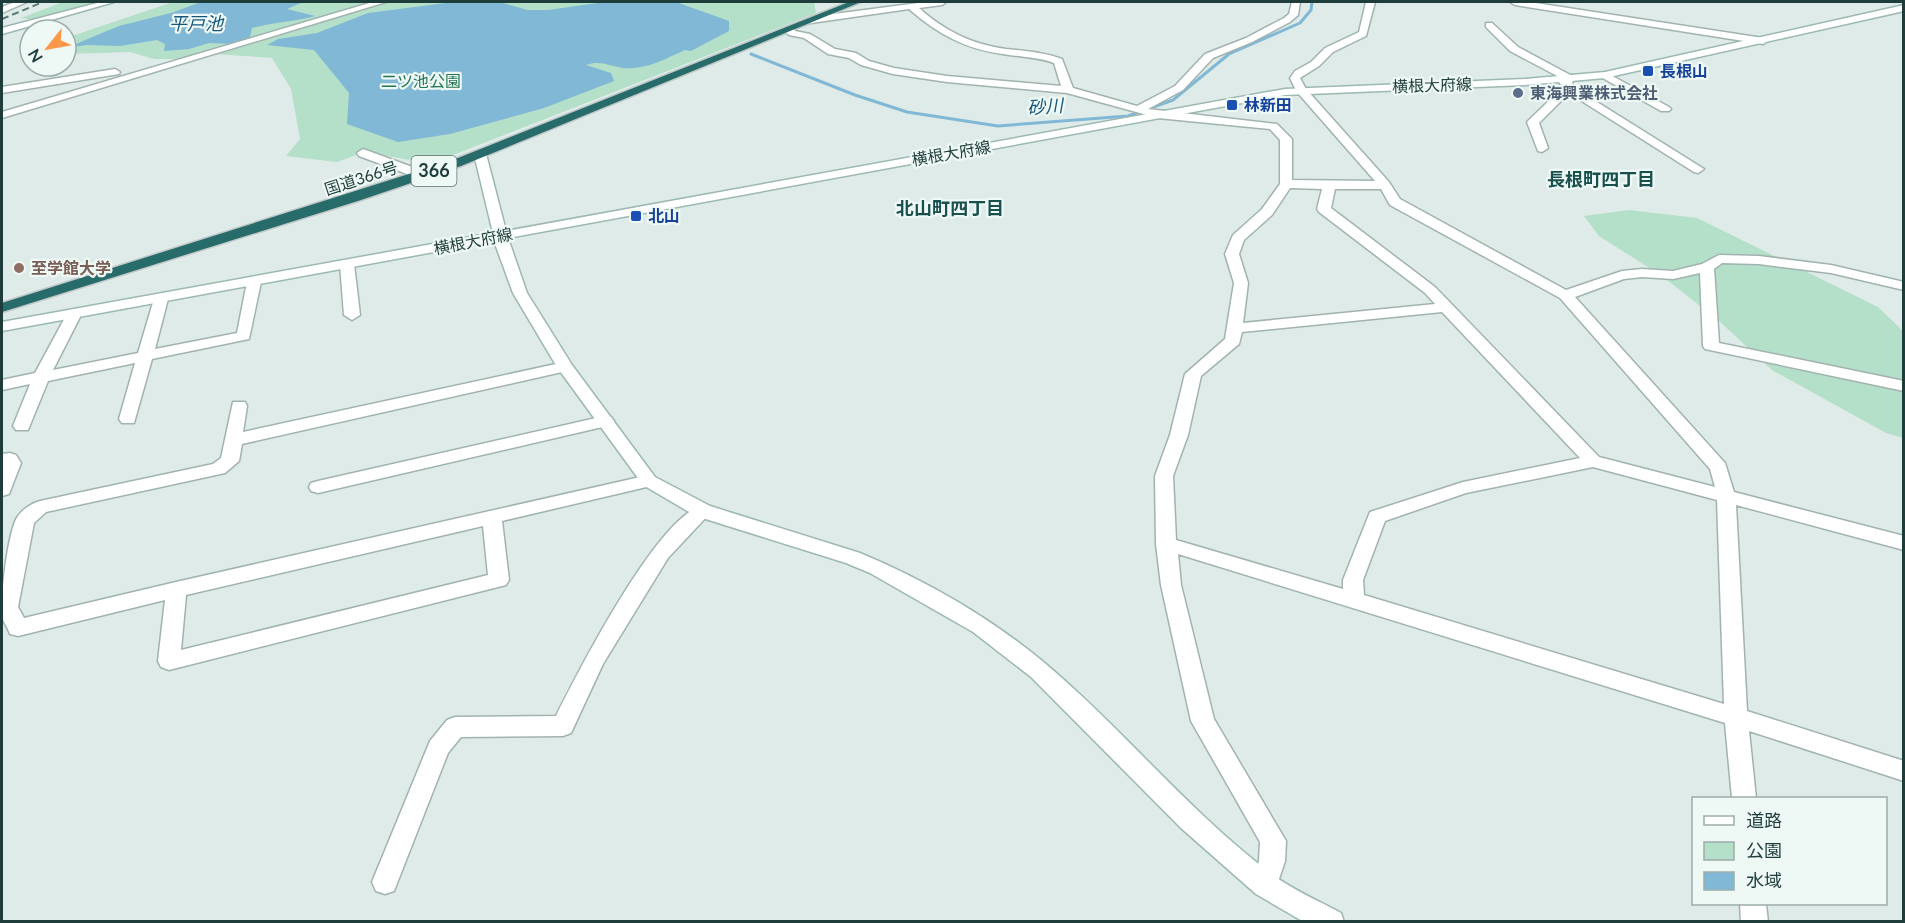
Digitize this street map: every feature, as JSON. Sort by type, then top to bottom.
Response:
[{"type":"highway","name":"国道366号","points":[[2,308],[422,175],[480,154],[856,2]]},
{"type":"street","points":[[2,10],[22,2]]},
{"type":"street","points":[[2,31],[109,2]]},
{"type":"street","points":[[2,115],[381,2]]},
{"type":"street","points":[[811,20],[942,2]]},
{"type":"street","points":[[1139,109],[1179,88],[1209,56],[1248,40],[1287,20],[1293,15],[1296,2]]},
{"type":"street","points":[[1371,2],[1363,34],[1329,50],[1315,64],[1299,73],[1295,78],[1301,90],[1385,185],[1395,202],[1565,295],[1719,467],[1726,496],[1736,716],[1744,797]]},
{"type":"street","points":[[1515,2],[1763,41]]},
{"type":"street","points":[[912,7],[958,42],[1042,56],[1058,61],[1068,90]]},
{"type":"street","name":"横根大府線","points":[[2,327],[1301,90],[1566,82],[1763,41],[1904,8]]},
{"type":"street","points":[[1489,25],[1514,49],[1698,169]]},
{"type":"street","points":[[788,29],[792,33],[807,36],[832,51],[852,55],[865,63],[893,71],[947,79],[1068,90],[1158,115],[1273,126],[1286,140],[1287,184],[1267,212],[1238,238],[1232,254],[1241,283],[1233,341],[1193,374],[1179,435],[1164,476],[1166,544],[1171,585],[1203,721],[1273,841],[1272,861],[1265,885]]},
{"type":"street","points":[[2,90],[89,75],[166,66]]},
{"type":"street","points":[[1605,75],[1665,109]]},
{"type":"street","points":[[1542,148],[1533,122],[1566,82]]},
{"type":"street","points":[[363,153],[422,175]]},
{"type":"street","points":[[480,154],[500,236],[519,293],[565,367],[649,480],[703,511],[853,558],[900,580],[981,626],[1039,671],[1190,820],[1265,885],[1331,921]]},
{"type":"street","points":[[1287,184],[1385,185]]},
{"type":"street","points":[[1329,185],[1324,209],[1430,290],[1593,461]]},
{"type":"street","points":[[1565,295],[1622,275],[1642,273],[1673,275],[1707,267],[1719,259],[1759,260],[1832,270],[1904,286]]},
{"type":"street","points":[[347,264],[352,315]]},
{"type":"street","points":[[1707,267],[1712,346],[1904,386]]},
{"type":"street","points":[[2,385],[244,336],[254,282]]},
{"type":"street","points":[[128,419],[143,357],[161,299]]},
{"type":"street","points":[[1235,328],[1446,308]]},
{"type":"street","points":[[21,426],[41,377],[73,315]]},
{"type":"street","points":[[234,440],[565,367]]},
{"type":"street","points":[[239,406],[230,461],[219,469],[40,507],[25,520],[9,556],[8,607],[18,628],[176,589],[649,480]]},
{"type":"street","points":[[318,488],[605,421]]},
{"type":"street","points":[[2,460],[10,459],[12,463],[2,490]]},
{"type":"street","points":[[1354,599],[1353,580],[1377,517],[1463,488],[1593,461],[1904,543]]},
{"type":"street","points":[[386,882],[438,748],[455,727],[563,726],[594,661],[660,553],[703,511]]},
{"type":"street","points":[[176,589],[169,661],[499,580],[492,518]]},
{"type":"street","points":[[1166,544],[1736,716],[1904,771]]},
{"type":"street","points":[[1753,905],[1755,921]]},
{"type":"green space","points":[[63,2],[105,2],[45,18],[21,18]]},
{"type":"green space","name":"二ツ池公園","points":[[173,2],[814,2],[816,13],[448,157],[421,162],[365,152],[337,162],[286,156],[300,139],[291,89],[272,58],[216,54],[183,59],[154,59],[130,52],[78,54],[78,34]]},
{"type":"green space","points":[[1629,210],[1697,218],[1878,307],[1903,331],[1903,438],[1886,433],[1772,370],[1718,320],[1662,276],[1599,236],[1584,216]]},
{"type":"water","name":"平戸池","points":[[201,2],[303,2],[287,9],[315,16],[252,28],[249,41],[233,44],[209,43],[189,49],[164,51],[165,44],[157,40],[120,46],[78,46],[78,43],[119,26],[171,13]]},
{"type":"water","points":[[500,2],[527,10],[548,10],[605,2],[676,2],[729,21],[729,31],[691,51],[685,50],[647,66],[623,68],[601,63],[586,65],[611,73],[614,81],[544,108],[450,134],[398,142],[347,124],[349,93],[314,50],[267,45],[278,39],[317,33],[368,13],[446,3]]},
{"type":"waterway","name":"砂川","points":[[751,54],[855,95],[907,112],[998,126],[1128,116],[1173,100],[1229,54],[1300,23],[1311,10],[1312,2]]},
{"type":"railway","points":[[2,19],[43,2]]},
{"type":"place","name":"長根山","points":[[1648,71]]},
{"type":"place","name":"東海興業株式会社","points":[[1518,93]]},
{"type":"place","name":"林新田","points":[[1232,105]]},
{"type":"place","name":"北山","points":[[636,216]]},
{"type":"place","name":"至学館大学","points":[[19,268]]},
{"type":"district","name":"長根町四丁目","points":[[1601,180]]},
{"type":"district","name":"北山町四丁目","points":[[950,209]]}]
